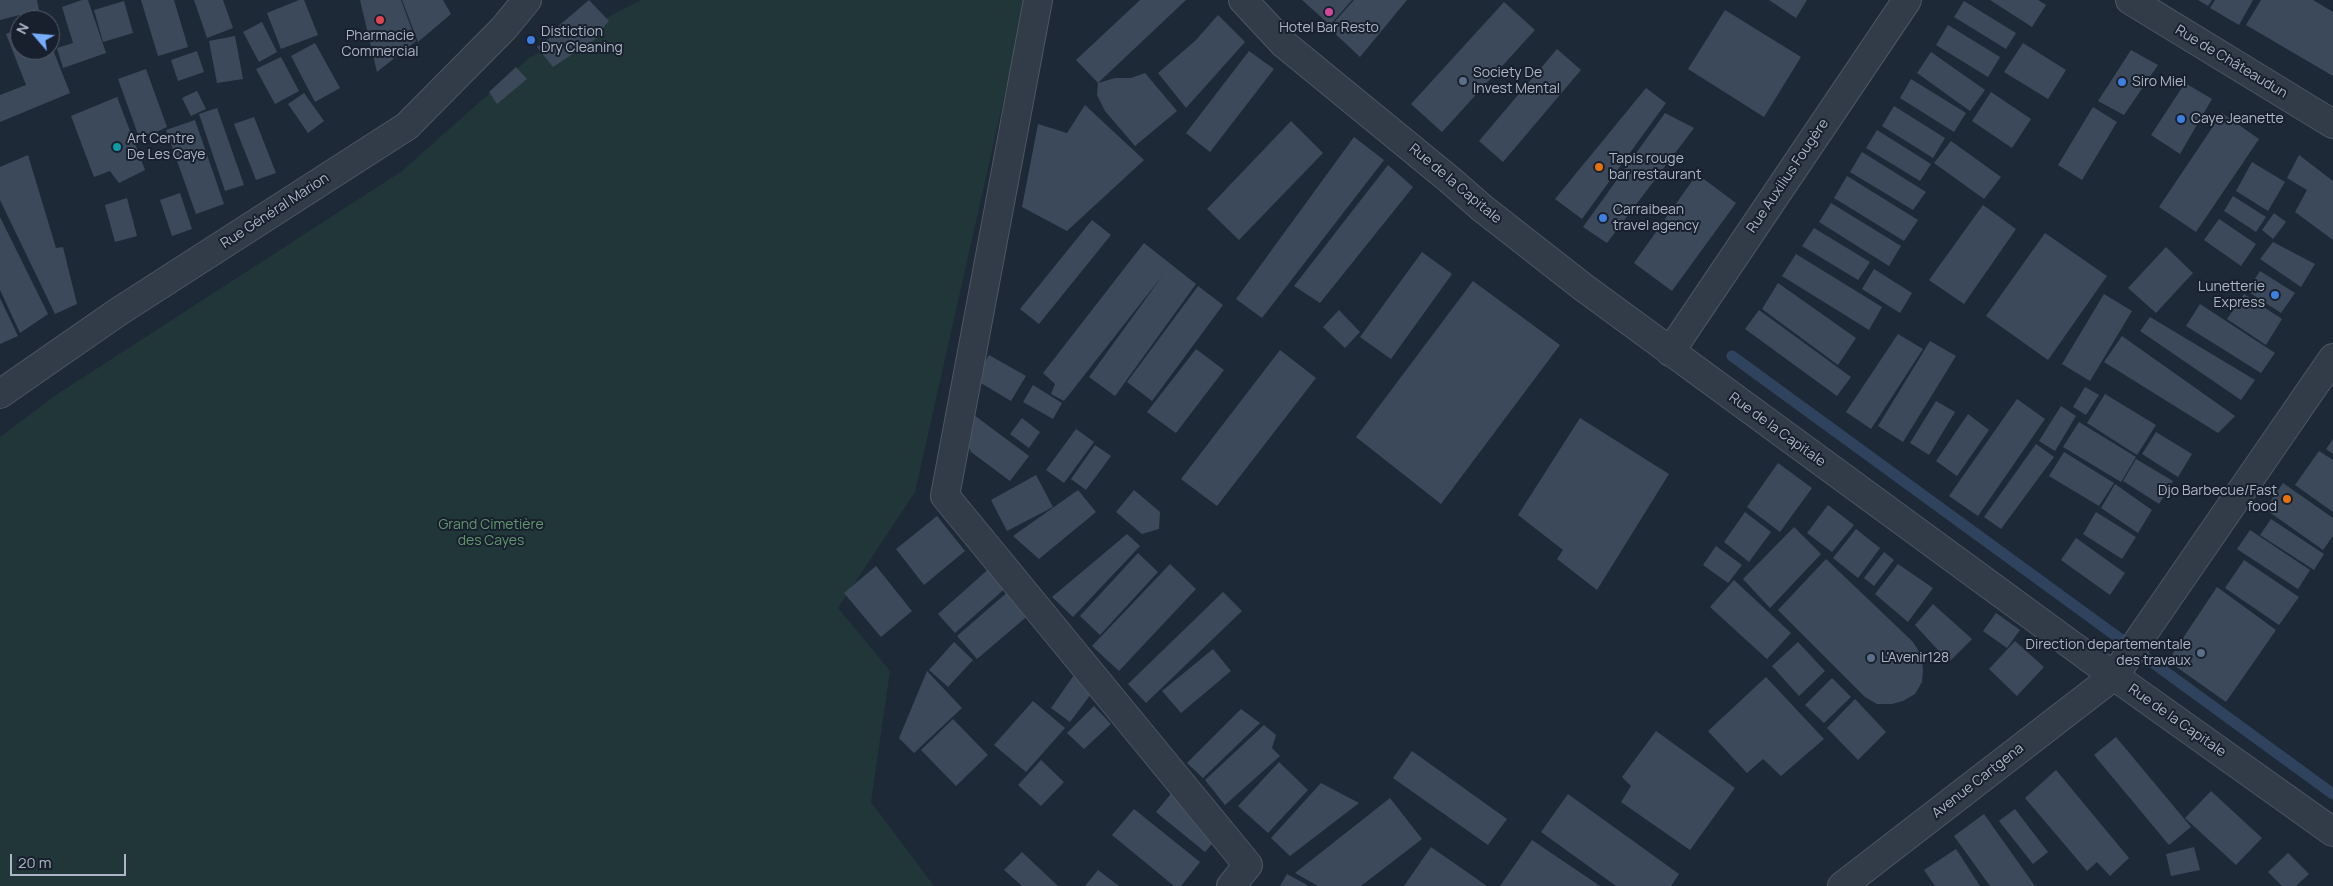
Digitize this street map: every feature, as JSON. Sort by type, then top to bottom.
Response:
[{"type":"street","name":"Rue Général Marion","points":[[0,394],[118,312],[407,126],[504,28],[526,0]]},
{"type":"street","points":[[1038,0],[945,496],[1248,865],[1231,886]]},
{"type":"street","name":"Rue de la Capitale","points":[[1243,0],[1284,44],[1482,208],[1670,352],[2114,676],[2333,832]]},
{"type":"street","name":"Rue Auxilius Fougère","points":[[1670,352],[1907,0]]},
{"type":"street","name":"Rue de Châteaudun","points":[[2130,0],[2333,124]]},
{"type":"street","name":"Avenue Cartgena","points":[[1842,886],[2114,676],[2333,358]]},
{"type":"green space","name":"Grand Cimetière des Cayes","points":[[641,0],[1026,0],[915,492],[838,608],[890,671],[871,802],[934,886],[0,886],[0,437],[56,395],[402,171],[529,58]]},
{"type":"building","points":[[0,0],[37,0],[39,10],[10,10],[10,17],[0,20]]},
{"type":"building","points":[[82,0],[88,0],[106,53],[63,68],[60,58],[60,47],[73,43],[62,7]]},
{"type":"building","points":[[141,0],[174,0],[188,47],[158,56]]},
{"type":"building","points":[[194,0],[223,0],[233,28],[207,38]]},
{"type":"building","points":[[299,0],[304,0],[318,35],[281,49],[267,13]]},
{"type":"building","points":[[360,0],[401,0],[416,41],[377,72]]},
{"type":"building","points":[[402,0],[443,0],[451,14],[418,42]]},
{"type":"building","points":[[589,0],[609,21],[600,31],[603,34],[553,67],[537,47],[558,32],[555,29]]},
{"type":"building","points":[[1140,0],[1186,0],[1098,83],[1076,60]]},
{"type":"building","name":"Hotel Bar Resto","points":[[1302,0],[1352,0],[1330,25]]},
{"type":"building","points":[[1354,0],[1407,0],[1360,57],[1329,28]]},
{"type":"building","points":[[1769,0],[1807,0],[1796,18]]},
{"type":"building","points":[[1990,0],[2038,0],[2046,5],[2032,27]]},
{"type":"building","points":[[2198,0],[2212,0],[2208,6]]},
{"type":"building","points":[[2215,0],[2253,0],[2239,25],[2210,8]]},
{"type":"building","points":[[2261,0],[2313,0],[2333,12],[2333,76],[2246,25]]},
{"type":"building","points":[[124,1],[133,33],[103,42],[94,10]]},
{"type":"building","points":[[1964,1],[2016,33],[2006,49],[1954,17]]},
{"type":"building","points":[[1504,2],[1535,30],[1442,132],[1411,104]]},
{"type":"building","points":[[1725,10],[1801,57],[1764,117],[1688,69]]},
{"type":"building","points":[[1218,15],[1245,42],[1186,108],[1158,73],[1196,40]]},
{"type":"building","points":[[262,22],[277,52],[259,62],[243,32]]},
{"type":"building","points":[[1948,25],[2000,57],[1988,77],[1936,45]]},
{"type":"building","points":[[10,32],[10,44],[6,34]]},
{"type":"building","points":[[235,36],[243,79],[217,83],[209,41]]},
{"type":"building","points":[[315,43],[340,88],[315,102],[291,56]]},
{"type":"building","points":[[2023,43],[2066,70],[2048,99],[2004,72]]},
{"type":"building","points":[[1557,49],[1581,70],[1503,162],[1479,141]]},
{"type":"building","points":[[2131,50],[2158,65],[2124,115],[2098,101]]},
{"type":"building","points":[[197,51],[204,72],[178,81],[171,60]]},
{"type":"building","points":[[1249,51],[1274,69],[1210,152],[1186,133]]},
{"type":"building","points":[[1931,52],[1985,90],[1970,111],[1917,73]]},
{"type":"building","points":[[281,57],[299,91],[275,104],[256,69]]},
{"type":"building","points":[[16,60],[57,60],[70,93],[0,122],[0,95],[26,85]]},
{"type":"building","points":[[516,67],[527,79],[497,104],[489,92]]},
{"type":"building","points":[[146,69],[167,127],[140,140],[118,79]]},
{"type":"building","points":[[1145,73],[1177,111],[1135,146],[1105,111],[1097,95],[1098,83],[1115,78],[1131,78]]},
{"type":"building","points":[[1911,79],[1966,113],[1954,132],[1900,98]]},
{"type":"building","points":[[2185,83],[2212,99],[2180,154],[2151,135]]},
{"type":"building","points":[[1646,88],[1666,103],[1582,219],[1555,199]]},
{"type":"building","points":[[197,91],[206,109],[191,116],[182,98]]},
{"type":"building","points":[[1991,92],[2031,119],[2012,148],[1972,121]]},
{"type":"building","points":[[304,93],[324,121],[308,133],[288,104]]},
{"type":"building","points":[[117,97],[145,170],[119,183],[110,171],[94,177],[71,116]]},
{"type":"building","points":[[1085,105],[1144,160],[1067,231],[1022,207],[1038,124],[1067,133]]},
{"type":"building","points":[[1894,106],[1945,138],[1933,158],[1882,126]]},
{"type":"building","points":[[2093,107],[2117,122],[2082,180],[2058,165]]},
{"type":"building","points":[[217,108],[244,185],[225,191],[199,114]]},
{"type":"building","points":[[1665,113],[1694,128],[1607,243],[1583,227]]},
{"type":"building","points":[[2222,113],[2259,139],[2196,232],[2159,207]]},
{"type":"building","points":[[254,117],[276,173],[256,180],[234,124]]},
{"type":"building","points":[[195,120],[224,204],[196,214],[166,130]]},
{"type":"building","points":[[1291,121],[1323,153],[1239,240],[1207,209]]},
{"type":"building","points":[[1877,130],[1931,164],[1920,181],[1866,148]]},
{"type":"building","points":[[1354,137],[1384,160],[1262,318],[1236,299]]},
{"type":"building","points":[[1951,141],[2001,177],[1984,199],[1934,163]]},
{"type":"building","points":[[1862,152],[1926,192],[1913,210],[1850,172]]},
{"type":"building","points":[[28,155],[56,248],[63,247],[77,304],[55,314],[0,200],[0,167]]},
{"type":"building","points":[[2299,155],[2333,181],[2333,240],[2295,212],[2307,190],[2287,178]]},
{"type":"building","points":[[2252,162],[2285,182],[2268,211],[2236,191]]},
{"type":"building","points":[[1388,165],[1413,187],[1320,303],[1294,286]]},
{"type":"building","points":[[1697,174],[1736,203],[1672,291],[1634,263]]},
{"type":"building","points":[[1847,176],[1918,220],[1904,241],[1834,198]]},
{"type":"building","points":[[180,193],[192,229],[172,236],[160,200]]},
{"type":"building","points":[[2233,196],[2266,217],[2256,232],[2224,211]]},
{"type":"building","points":[[127,198],[137,236],[115,242],[105,205]]},
{"type":"building","points":[[1831,203],[1901,246],[1889,266],[1819,222]]},
{"type":"building","points":[[1983,205],[2016,229],[1964,304],[1929,280]]},
{"type":"building","points":[[2274,213],[2286,222],[2273,239],[2262,230]]},
{"type":"building","points":[[0,217],[48,314],[20,333],[0,290]]},
{"type":"building","points":[[2219,219],[2256,244],[2241,266],[2204,240]]},
{"type":"building","points":[[1092,220],[1111,235],[1039,324],[1020,309]]},
{"type":"building","points":[[1814,228],[1870,262],[1858,280],[1802,246]]},
{"type":"building","points":[[2045,233],[2107,276],[2048,360],[1986,316]]},
{"type":"building","points":[[2273,242],[2315,264],[2301,287],[2260,259]]},
{"type":"building","points":[[1144,243],[1196,284],[1115,396],[1089,377],[1163,275],[1064,401],[1051,394],[1055,384],[1043,373]]},
{"type":"building","points":[[2166,247],[2193,273],[2156,313],[2128,288]]},
{"type":"building","points":[[1422,252],[1452,274],[1391,359],[1360,337]]},
{"type":"building","points":[[1796,254],[1882,307],[1869,330],[1782,276]]},
{"type":"building","points":[[1874,269],[1912,293],[1900,313],[1862,289]]},
{"type":"building","points":[[2260,271],[2295,293],[2281,313],[2247,291]]},
{"type":"building","points":[[1473,281],[1560,345],[1441,504],[1356,437]]},
{"type":"building","points":[[1778,283],[1856,338],[1838,365],[1762,309]]},
{"type":"building","points":[[1198,286],[1223,305],[1152,401],[1127,382]]},
{"type":"building","points":[[2104,294],[2132,311],[2090,381],[2062,364]]},
{"type":"building","points":[[2244,294],[2282,319],[2266,345],[2227,319]]},
{"type":"building","points":[[0,298],[18,336],[0,344]]},
{"type":"building","points":[[2200,304],[2275,353],[2261,373],[2186,326]]},
{"type":"building","points":[[1339,310],[1360,332],[1345,348],[1323,327]]},
{"type":"building","points":[[1759,310],[1851,377],[1837,396],[1745,329]]},
{"type":"building","points":[[2150,317],[2255,380],[2241,400],[2140,331]]},
{"type":"building","points":[[1898,334],[1923,349],[1871,429],[1846,412]]},
{"type":"building","points":[[2122,336],[2235,416],[2218,433],[2104,362]]},
{"type":"building","points":[[1930,341],[1956,356],[1903,442],[1878,426]]},
{"type":"building","points":[[1196,349],[1224,370],[1176,433],[1147,412]]},
{"type":"building","points":[[1280,350],[1316,378],[1217,506],[1181,479]]},
{"type":"building","points":[[989,355],[1026,376],[1011,401],[974,379]]},
{"type":"building","points":[[1033,385],[1062,403],[1053,419],[1023,402]]},
{"type":"building","points":[[2085,387],[2099,395],[2086,415],[2073,407]]},
{"type":"building","points":[[2105,394],[2156,425],[2137,455],[2087,423]]},
{"type":"building","points":[[2017,399],[2045,419],[1978,516],[1949,496]]},
{"type":"building","points":[[1936,401],[1955,412],[1929,455],[1910,443]]},
{"type":"building","points":[[2061,406],[2076,416],[2055,451],[2039,441]]},
{"type":"building","points":[[1968,414],[1989,430],[1957,476],[1936,461]]},
{"type":"building","points":[[974,415],[1029,456],[1010,481],[971,452],[966,441]]},
{"type":"building","points":[[1022,418],[1040,432],[1029,448],[1010,434]]},
{"type":"building","points":[[1580,418],[1669,474],[1597,590],[1557,559],[1563,550],[1518,515]]},
{"type":"building","points":[[2079,422],[2136,457],[2121,482],[2063,447]]},
{"type":"building","points":[[1076,429],[1094,442],[1064,483],[1046,470]]},
{"type":"building","points":[[2156,432],[2192,454],[2178,477],[2142,454]]},
{"type":"building","points":[[2333,439],[2333,454],[2326,449]]},
{"type":"building","points":[[2036,444],[2054,457],[2001,529],[1984,517]]},
{"type":"building","points":[[1095,445],[1111,456],[1086,490],[1071,479]]},
{"type":"building","points":[[2319,451],[2333,460],[2333,512],[2295,485]]},
{"type":"building","points":[[2064,452],[2114,483],[2099,506],[2049,476]]},
{"type":"building","points":[[2136,459],[2173,481],[2159,504],[2123,481]]},
{"type":"building","points":[[1778,463],[1812,488],[1780,532],[1747,507]]},
{"type":"building","points":[[1036,475],[1053,507],[1007,531],[991,500]]},
{"type":"building","points":[[2283,483],[2333,518],[2333,536],[2323,550],[2265,509]]},
{"type":"building","points":[[2115,484],[2152,510],[2138,533],[2101,508]]},
{"type":"building","points":[[1078,490],[1096,512],[1039,559],[1013,536]]},
{"type":"building","points":[[1134,490],[1160,512],[1159,529],[1142,534],[1116,512]]},
{"type":"building","points":[[1828,505],[1854,525],[1832,552],[1807,533]]},
{"type":"building","points":[[1745,512],[1771,532],[1749,562],[1724,542]]},
{"type":"building","points":[[2096,512],[2136,537],[2122,559],[2083,534]]},
{"type":"building","points":[[937,516],[965,551],[924,585],[896,549]]},
{"type":"building","points":[[2271,519],[2324,554],[2314,570],[2260,535]]},
{"type":"building","points":[[1794,527],[1821,554],[1770,608],[1743,579]]},
{"type":"building","points":[[1856,529],[1880,548],[1858,578],[1833,558]]},
{"type":"building","points":[[2250,530],[2310,570],[2298,589],[2237,549]]},
{"type":"building","points":[[1127,534],[1140,546],[1073,617],[1052,597]]},
{"type":"building","points":[[2076,538],[2125,573],[2110,595],[2061,560]]},
{"type":"building","points":[[1716,546],[1742,565],[1728,583],[1703,565]]},
{"type":"building","points":[[1884,552],[1894,560],[1874,586],[1864,578]]},
{"type":"building","points":[[1138,553],[1158,572],[1100,635],[1080,616]]},
{"type":"building","points":[[1826,559],[1912,641],[1921,654],[1922,682],[1915,694],[1903,701],[1892,704],[1877,704],[1865,697],[1778,610]]},
{"type":"building","points":[[2244,560],[2299,597],[2279,625],[2225,588]]},
{"type":"building","points":[[1170,564],[1196,589],[1119,671],[1092,646]]},
{"type":"building","points":[[1898,564],[1933,588],[1908,622],[1875,594]]},
{"type":"building","points":[[876,566],[912,611],[881,637],[844,593]]},
{"type":"building","points":[[992,566],[1009,585],[955,633],[938,614]]},
{"type":"building","points":[[1734,580],[1791,633],[1767,659],[1710,607]]},
{"type":"building","points":[[2217,587],[2276,630],[2226,702],[2175,666],[2172,660],[2173,653]]},
{"type":"building","points":[[1011,589],[1031,613],[977,659],[957,636]]},
{"type":"building","points":[[1223,592],[1242,611],[1146,703],[1128,684]]},
{"type":"building","points":[[1933,604],[1972,639],[1949,662],[1915,625]]},
{"type":"building","points":[[1996,613],[2020,630],[2007,648],[1983,631]]},
{"type":"building","points":[[2015,641],[2044,667],[2017,696],[1989,669]]},
{"type":"building","points":[[954,642],[973,660],[948,687],[929,670]]},
{"type":"building","points":[[1798,642],[1825,671],[1799,696],[1772,666]]},
{"type":"building","points":[[1213,649],[1231,671],[1181,713],[1162,691]]},
{"type":"building","points":[[927,671],[962,708],[914,753],[899,738]]},
{"type":"building","points":[[1074,675],[1094,690],[1070,722],[1051,708]]},
{"type":"building","points":[[1766,677],[1824,739],[1781,776],[1763,759],[1747,773],[1708,731]]},
{"type":"building","points":[[1832,678],[1851,697],[1824,723],[1805,705]]},
{"type":"building","points":[[1855,699],[1886,732],[1858,760],[1827,728]]},
{"type":"building","points":[[1033,701],[1065,728],[1026,772],[994,745]]},
{"type":"building","points":[[1094,706],[1111,724],[1084,749],[1067,733]]},
{"type":"building","points":[[1241,709],[1260,723],[1203,778],[1187,763]]},
{"type":"building","points":[[953,719],[988,755],[956,786],[921,750]]},
{"type":"building","points":[[1264,725],[1276,735],[1272,748],[1280,756],[1225,805],[1205,780]]},
{"type":"building","points":[[1656,731],[1735,788],[1690,850],[1621,802],[1631,786],[1622,777]]},
{"type":"building","points":[[2116,737],[2191,827],[2169,845],[2094,755]]},
{"type":"building","points":[[1412,751],[1507,819],[1488,845],[1393,778]]},
{"type":"building","points":[[1041,760],[1064,782],[1041,806],[1018,785]]},
{"type":"building","points":[[1279,762],[1308,790],[1268,833],[1238,806]]},
{"type":"building","points":[[2056,770],[2129,858],[2110,876],[2097,862],[2087,871],[2025,798]]},
{"type":"building","points":[[1321,783],[1359,803],[1290,856],[1271,838]]},
{"type":"building","points":[[1174,790],[1223,831],[1205,852],[1156,812]]},
{"type":"building","points":[[2211,791],[2262,838],[2236,865],[2185,818]]},
{"type":"building","points":[[1568,794],[1679,874],[1671,886],[1616,886],[1541,832]]},
{"type":"building","points":[[1390,798],[1422,839],[1361,886],[1318,886],[1295,873]]},
{"type":"building","points":[[1134,809],[1200,862],[1181,886],[1174,886],[1112,835]]},
{"type":"building","points":[[2015,809],[2048,852],[2033,864],[1999,821]]},
{"type":"building","points":[[1984,814],[2035,886],[1990,886],[1954,836]]},
{"type":"building","points":[[1532,840],[1600,886],[1500,886]]},
{"type":"building","points":[[1431,847],[1487,886],[1404,886]]},
{"type":"building","points":[[2194,847],[2200,870],[2171,876],[2166,854]]},
{"type":"building","points":[[1956,849],[1980,886],[1935,886],[1924,870]]},
{"type":"building","points":[[1022,852],[1058,886],[1022,886],[1004,870]]},
{"type":"building","points":[[2288,853],[2309,874],[2296,886],[2282,886],[2268,872]]},
{"type":"building","points":[[1098,870],[1119,886],[1085,886]]},
{"type":"building","points":[[1287,874],[1309,886],[1280,886]]},
{"type":"waterway","points":[[1732,356],[2333,794]]},
{"type":"place","name":"Hotel Bar Resto","points":[[1329,12]]},
{"type":"place","name":"Pharmacie Commercial","points":[[380,20]]},
{"type":"place","name":"Distiction Dry Cleaning","points":[[531,40]]},
{"type":"place","name":"Society De Invest Mental","points":[[1463,81]]},
{"type":"place","name":"Siro Miel","points":[[2122,82]]},
{"type":"place","name":"Caye Jeanette","points":[[2181,119]]},
{"type":"place","name":"Art Centre De Les Caye","points":[[117,147]]},
{"type":"place","name":"Tapis rouge bar restaurant","points":[[1599,167]]},
{"type":"place","name":"Carraibean travel agency","points":[[1603,218]]},
{"type":"place","name":"Lunetterie Express","points":[[2275,295]]},
{"type":"place","name":"Djo Barbecue/Fast food","points":[[2287,499]]},
{"type":"place","name":"Direction departementale des travaux","points":[[2201,653]]},
{"type":"place","name":"L'Avenir128","points":[[1871,658]]}]
